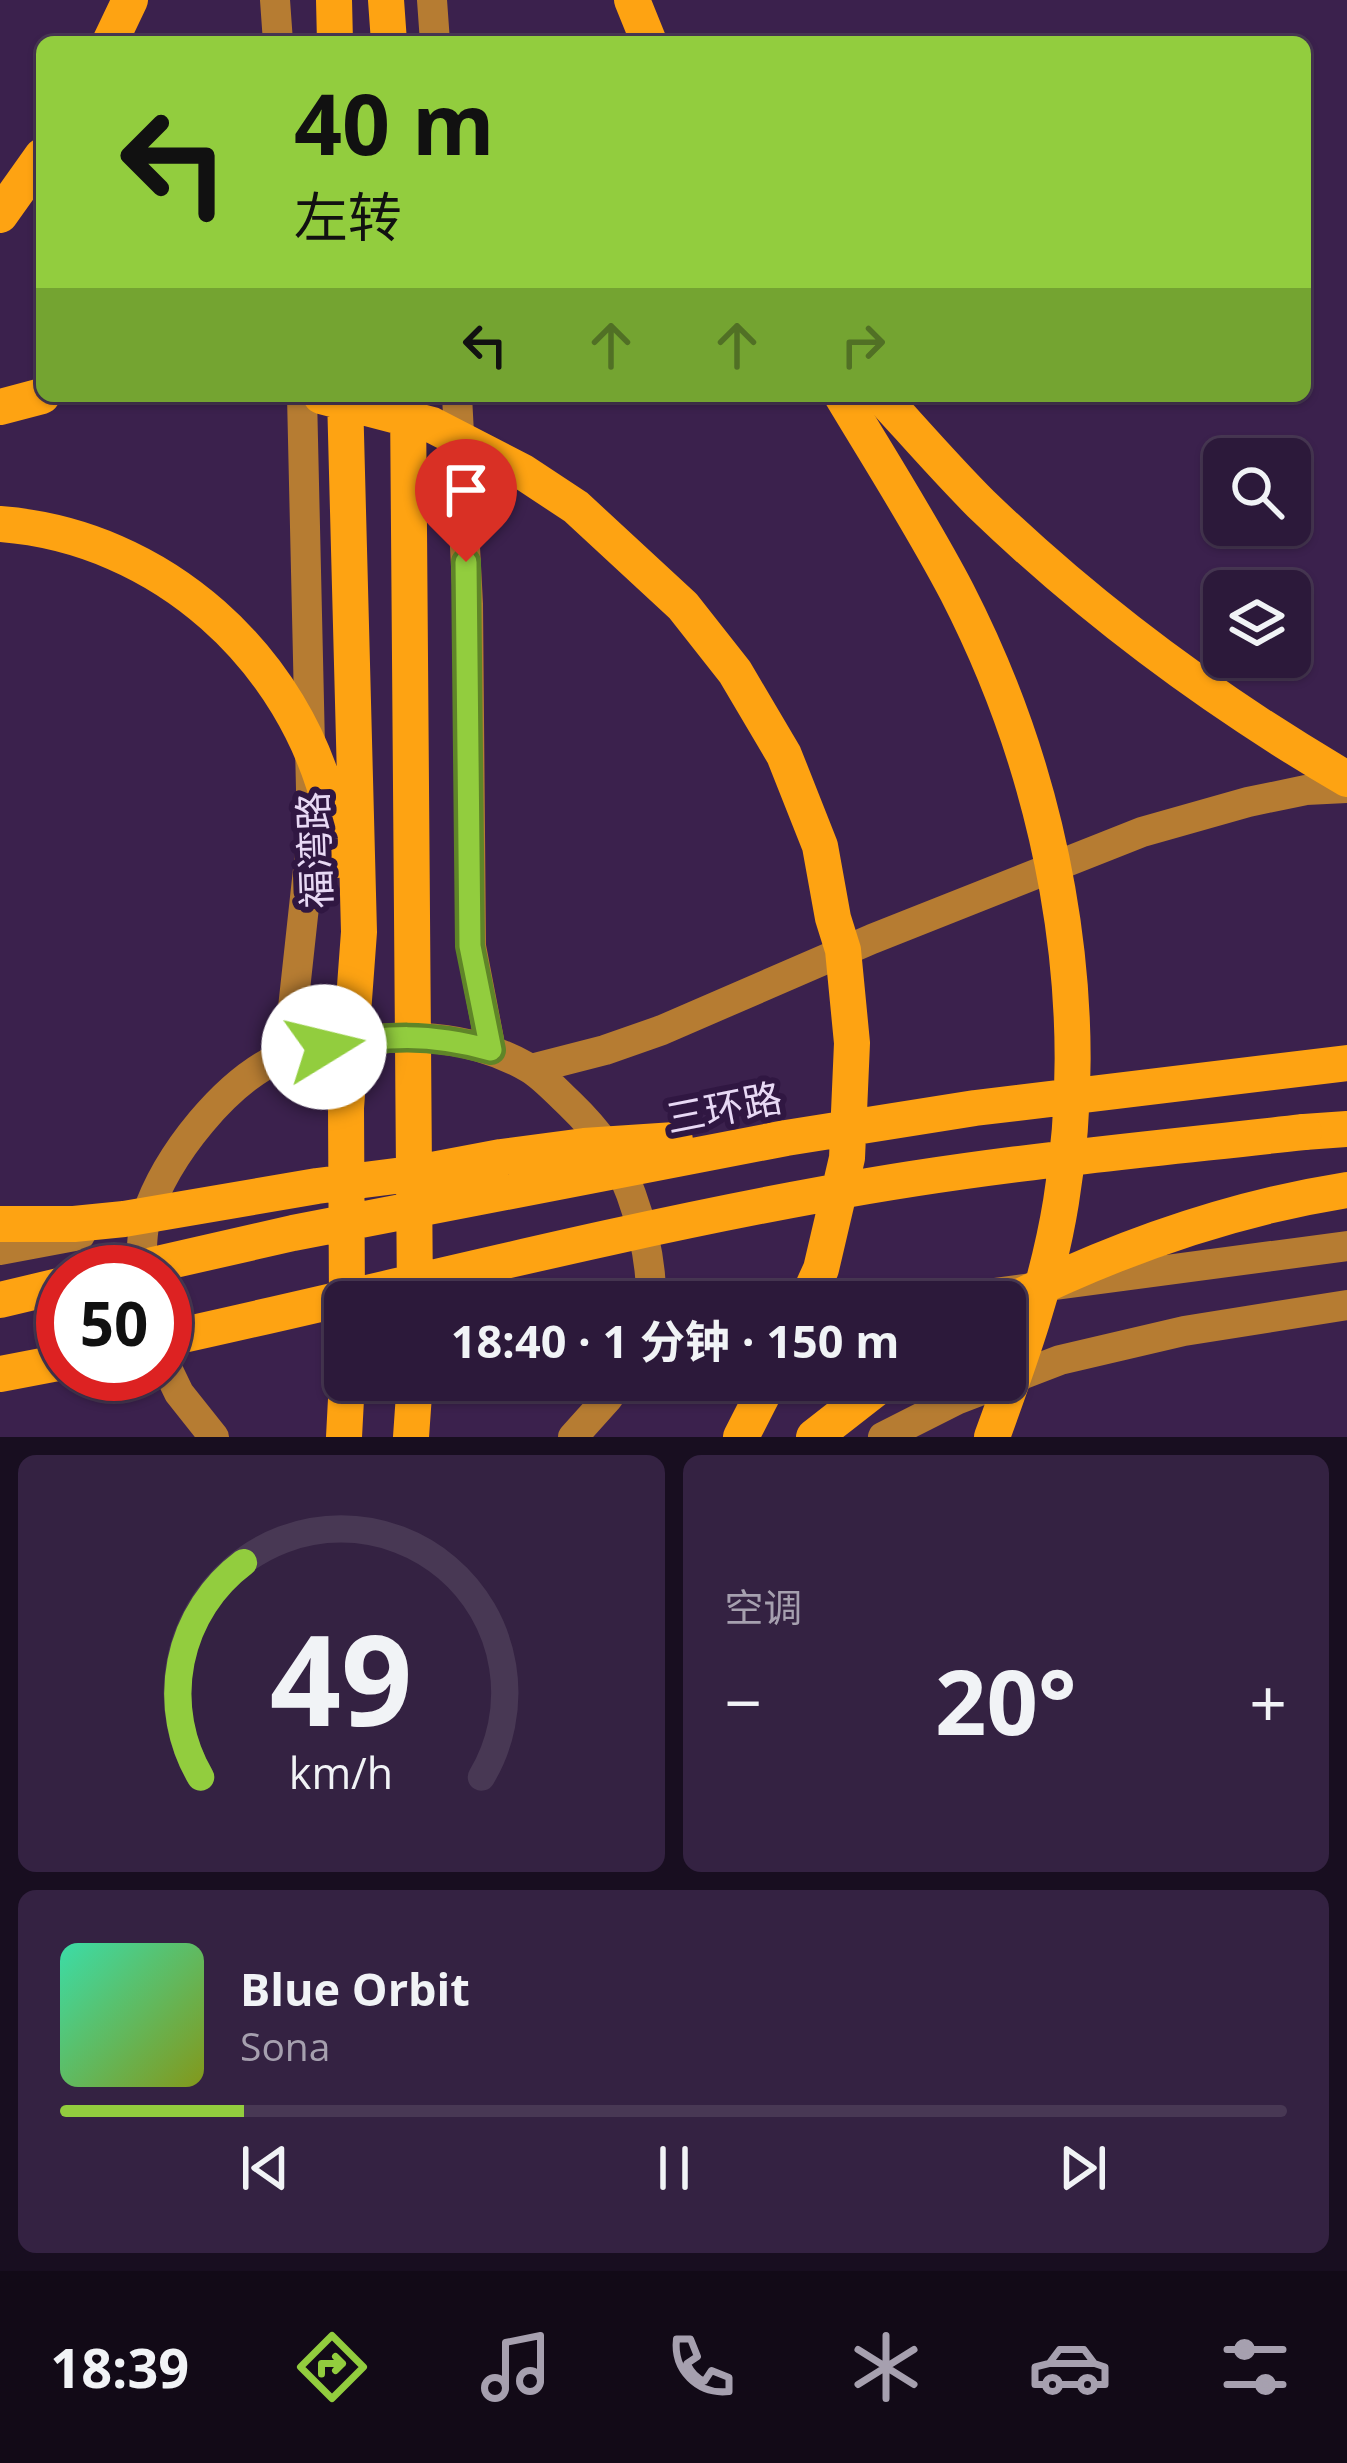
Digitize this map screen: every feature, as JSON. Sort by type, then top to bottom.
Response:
[{"type":"highway","points":[[113,36],[130,0]]},
{"type":"highway","points":[[334,0],[335,36]]},
{"type":"highway","points":[[386,0],[389,36]]},
{"type":"highway","points":[[632,0],[647,36]]},
{"type":"highway","points":[[0,215],[36,165]]},
{"type":"highway","points":[[0,407],[36,398]]},
{"type":"highway","points":[[344,402],[432,425],[523,472],[576,507],[683,606],[735,672],[784,755],[820,846],[843,950],[852,1042],[847,1159],[816,1281]]},
{"type":"highway","name":"福湾路","points":[[345,402],[359,932],[346,1108],[347,1281]]},
{"type":"highway","points":[[408,402],[415,1281]]},
{"type":"highway","points":[[846,402],[916,517],[994,674],[1025,758],[1056,881],[1070,1013],[1068,1156],[1041,1296],[992,1437]]},
{"type":"highway","points":[[887,402],[980,502],[1096,606],[1207,689],[1347,778]]},
{"type":"highway","points":[[0,524],[95,543],[154,570],[203,605],[246,647],[281,691],[309,743],[332,817],[346,1108]]},
{"type":"highway","name":"三环路","points":[[192,1256],[786,1138],[975,1108],[1347,1063]]},
{"type":"highway","points":[[192,1333],[827,1193],[998,1167],[1347,1129]]},
{"type":"highway","points":[[0,1224],[124,1219],[584,1146],[786,1138]]},
{"type":"highway","points":[[1026,1294],[1135,1245],[1257,1209],[1347,1190]]},
{"type":"highway","points":[[0,1300],[36,1292]]},
{"type":"highway","points":[[0,1374],[36,1367]]},
{"type":"highway","points":[[0,1389],[36,1373]]},
{"type":"highway","points":[[339,1437],[344,1401]]},
{"type":"highway","points":[[411,1437],[414,1401]]},
{"type":"highway","points":[[741,1437],[759,1401]]},
{"type":"highway","points":[[814,1437],[860,1401]]},
{"type":"main road","points":[[275,0],[278,36]]},
{"type":"main road","points":[[432,0],[435,36]]},
{"type":"main road","points":[[288,1054],[312,832],[302,402]]},
{"type":"main road","points":[[457,402],[468,604],[470,946],[491,1050]]},
{"type":"main road","points":[[531,1069],[662,1030],[872,939],[1142,832],[1248,802],[1306,790],[1347,788]]},
{"type":"main road","points":[[143,1245],[144,1222],[167,1170],[200,1122],[254,1075],[288,1054],[404,1036],[451,1039],[491,1050],[531,1069],[606,1143],[623,1173],[645,1239],[651,1281]]},
{"type":"main road","points":[[0,1250],[144,1222]]},
{"type":"main road","points":[[1026,1289],[1347,1246]]},
{"type":"main road","points":[[883,1437],[956,1400],[1060,1360],[1184,1331],[1347,1305]]},
{"type":"main road","points":[[182,1401],[201,1436]]},
{"type":"main road","points":[[573,1437],[605,1401]]},
{"type":"route","points":[[324,1047],[404,1036],[451,1039],[491,1050],[470,946],[466,562]]}]
